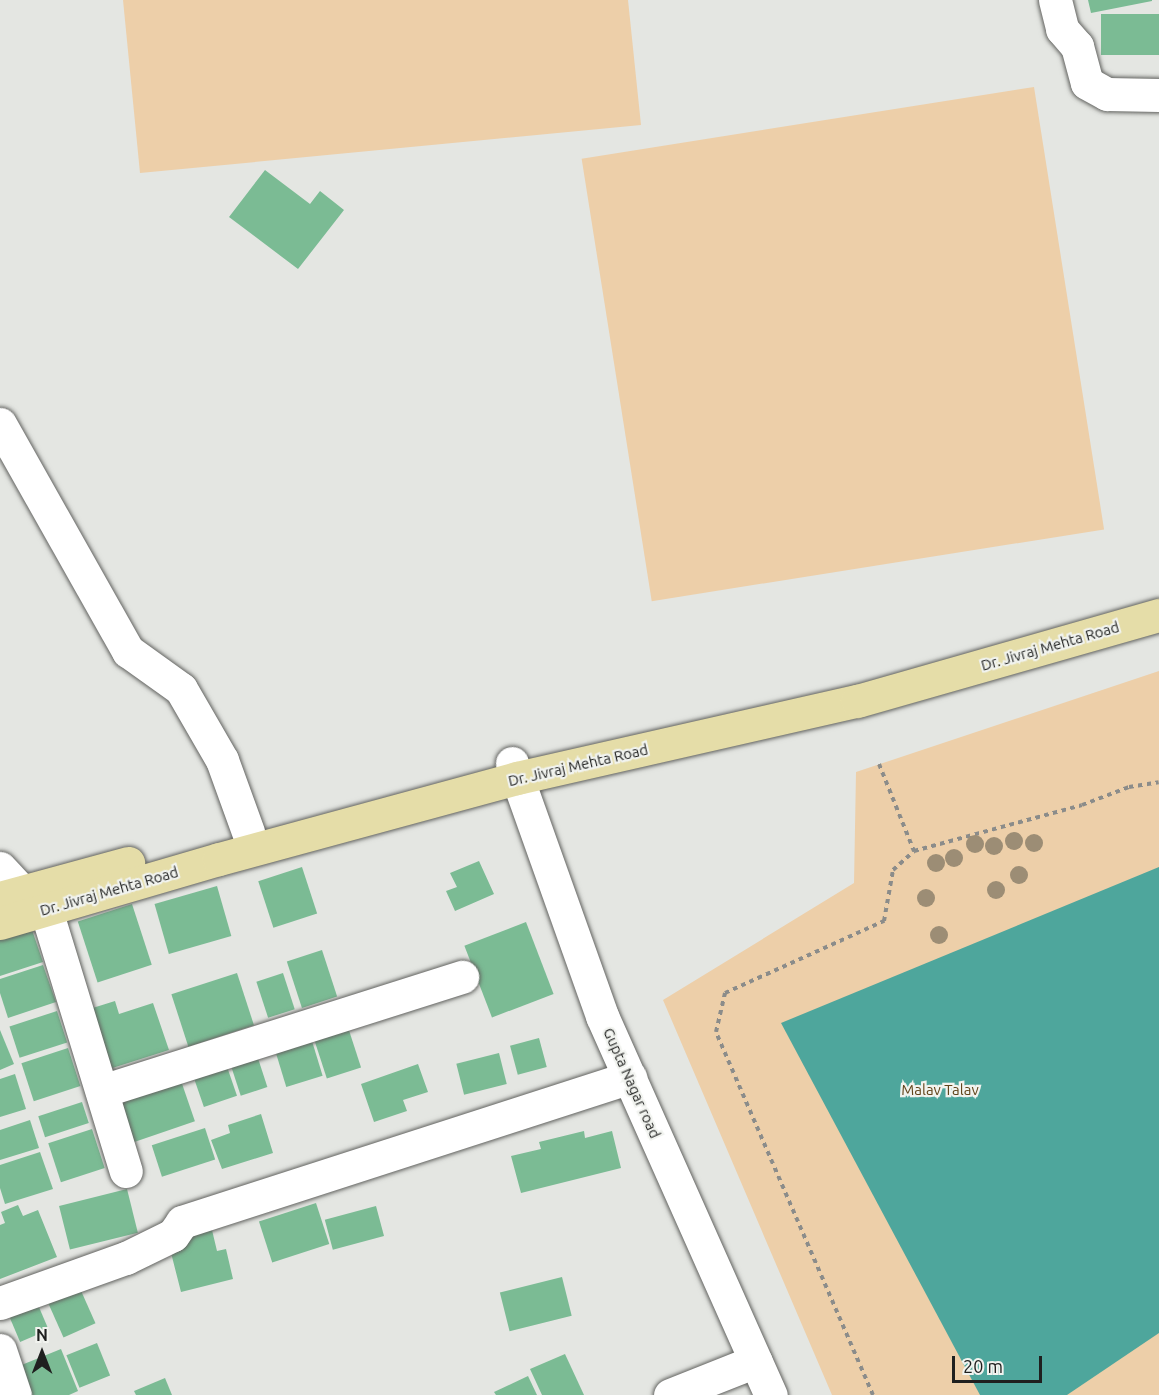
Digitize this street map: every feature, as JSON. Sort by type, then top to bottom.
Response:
[{"type":"main road","points":[[23,900],[248,832],[515,771],[848,685],[1159,596]]},
{"type":"main road","name":"Dr. Jivraj Mehta Road","points":[[0,923],[23,900],[219,859],[515,771],[857,701],[1159,615]]},
{"type":"street","points":[[1055,0],[1062,29],[1077,46],[1087,83],[1107,94],[1159,95]]},
{"type":"street","points":[[0,424],[128,651],[181,689],[222,760],[248,832]]},
{"type":"street","name":"Gupta Nagar road","points":[[515,771],[602,1016],[771,1395]]},
{"type":"street","points":[[0,868],[23,900],[102,1091],[126,1171]]},
{"type":"street","points":[[102,1091],[462,977]]},
{"type":"street","points":[[0,1303],[126,1258],[173,1235],[182,1222],[630,1077]]},
{"type":"street","points":[[0,1350],[15,1395]]},
{"type":"street","points":[[670,1395],[756,1361]]},
{"type":"path","points":[[879,764],[914,851]]},
{"type":"path","points":[[873,1395],[716,1032],[725,993],[884,921],[893,870],[914,851],[1082,805],[1129,787],[1159,782]]},
{"type":"green space","points":[[123,0],[628,0],[641,125],[140,173]]},
{"type":"green space","points":[[1034,87],[1104,529],[652,601],[582,159]]},
{"type":"green space","name":"Malav Talav","points":[[1159,671],[1159,1395],[832,1395],[663,1000],[854,883],[856,772]]},
{"type":"water","points":[[1159,867],[1159,1333],[1067,1395],[980,1395],[781,1023]]},
{"type":"building","points":[[1088,0],[1152,0],[1152,1],[1091,13]]},
{"type":"building","points":[[1101,14],[1159,14],[1159,55],[1101,55]]},
{"type":"building","points":[[265,170],[310,204],[320,191],[344,210],[298,269],[229,217]]},
{"type":"building","points":[[479,861],[494,894],[455,911],[446,891],[457,887],[450,873]]},
{"type":"building","points":[[302,867],[317,914],[273,928],[258,881]]},
{"type":"building","points":[[217,886],[231,936],[169,954],[155,904]]},
{"type":"building","points":[[132,904],[152,965],[98,982],[78,922]]},
{"type":"building","points":[[526,922],[554,994],[492,1018],[464,946]]},
{"type":"building","points":[[31,927],[43,962],[0,976],[0,936]]},
{"type":"building","points":[[322,950],[337,997],[302,1008],[287,961]]},
{"type":"building","points":[[43,965],[56,1002],[8,1018],[0,993],[0,979]]},
{"type":"building","points":[[237,973],[254,1025],[188,1047],[171,994]]},
{"type":"building","points":[[283,973],[295,1009],[268,1018],[256,982]]},
{"type":"building","points":[[115,1001],[119,1014],[153,1003],[169,1050],[103,1071],[83,1011]]},
{"type":"building","points":[[57,1011],[67,1042],[20,1058],[9,1026]]},
{"type":"building","points":[[345,1018],[361,1067],[327,1079],[311,1029]]},
{"type":"building","points":[[308,1028],[323,1076],[286,1087],[272,1039]]},
{"type":"building","points":[[0,1030],[14,1064],[0,1070]]},
{"type":"building","points":[[539,1038],[547,1067],[518,1075],[510,1046]]},
{"type":"building","points":[[68,1048],[80,1086],[34,1101],[21,1063]]},
{"type":"building","points":[[255,1049],[267,1087],[241,1096],[228,1058]]},
{"type":"building","points":[[499,1053],[507,1084],[464,1095],[456,1064]]},
{"type":"building","points":[[223,1055],[237,1096],[204,1107],[190,1066]]},
{"type":"building","points":[[418,1064],[428,1092],[403,1100],[407,1111],[374,1122],[361,1084]]},
{"type":"building","points":[[178,1072],[195,1121],[128,1144],[111,1095]]},
{"type":"building","points":[[15,1074],[26,1109],[0,1117],[0,1079]]},
{"type":"building","points":[[82,1102],[89,1123],[45,1137],[38,1116]]},
{"type":"building","points":[[261,1114],[273,1153],[222,1169],[211,1140],[230,1133],[228,1125]]},
{"type":"building","points":[[30,1120],[39,1148],[0,1160],[0,1130]]},
{"type":"building","points":[[205,1128],[215,1159],[162,1177],[152,1145]]},
{"type":"building","points":[[92,1129],[105,1168],[61,1182],[48,1143]]},
{"type":"building","points":[[584,1131],[585,1138],[612,1131],[621,1168],[521,1193],[511,1156],[541,1149],[539,1142]]},
{"type":"building","points":[[40,1152],[53,1189],[5,1204],[0,1188],[0,1165]]},
{"type":"building","points":[[127,1189],[138,1233],[70,1250],[59,1206]]},
{"type":"building","points":[[316,1203],[329,1244],[272,1262],[259,1222]]},
{"type":"building","points":[[18,1205],[23,1216],[38,1210],[57,1257],[0,1279],[0,1225],[5,1223],[1,1212]]},
{"type":"building","points":[[376,1206],[384,1236],[333,1250],[325,1220]]},
{"type":"building","points":[[212,1230],[217,1251],[226,1249],[233,1279],[181,1292],[168,1241]]},
{"type":"building","points":[[562,1277],[572,1316],[510,1331],[500,1292]]},
{"type":"building","points":[[78,1284],[95,1323],[64,1338],[46,1298]]},
{"type":"building","points":[[33,1293],[49,1330],[20,1342],[4,1305]]},
{"type":"building","points":[[97,1343],[110,1375],[80,1388],[66,1355]]},
{"type":"building","points":[[61,1349],[78,1391],[69,1395],[31,1395],[19,1366]]},
{"type":"building","points":[[565,1354],[584,1395],[542,1395],[530,1369]]},
{"type":"building","points":[[528,1376],[537,1395],[496,1395],[494,1392]]},
{"type":"building","points":[[165,1378],[172,1395],[136,1395],[134,1391]]}]
